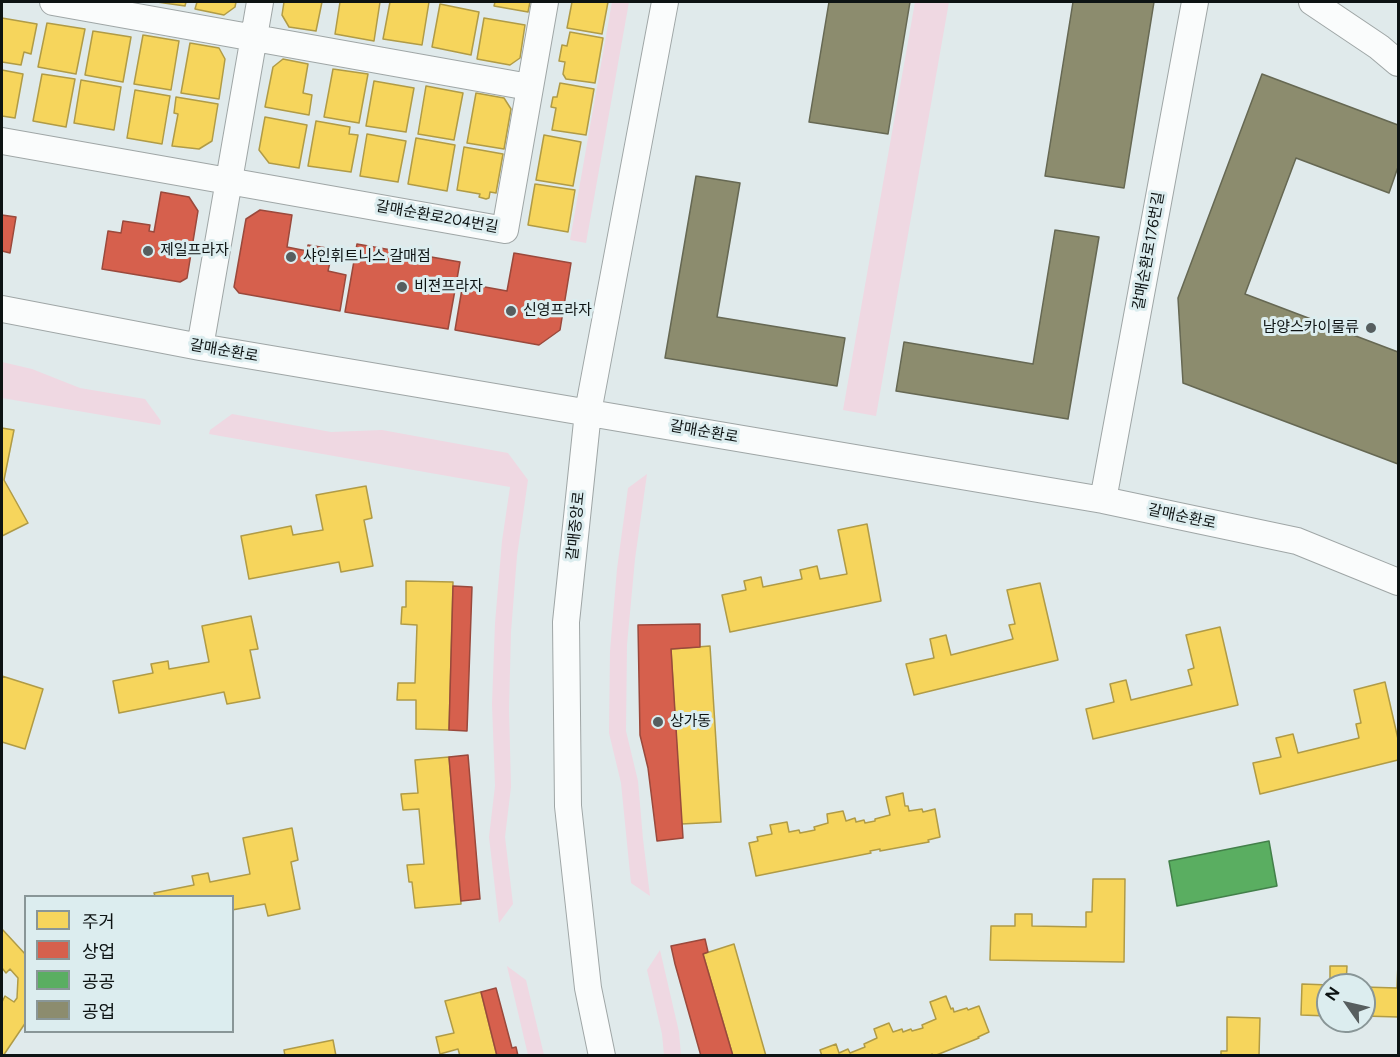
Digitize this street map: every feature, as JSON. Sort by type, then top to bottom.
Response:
[{"type":"street","points":[[53,2],[529,87]]},
{"type":"street","points":[[200,347],[260,2]]},
{"type":"street","name":"갈매순환로204번길","points":[[2,141],[505,230],[545,2]]},
{"type":"street","name":"갈매중앙로","points":[[602,1056],[588,988],[568,806],[566,622],[588,412],[665,2]]},
{"type":"street","name":"갈매순환로176번길","points":[[1103,500],[1195,2]]},
{"type":"street","points":[[1312,2],[1379,47],[1398,63]]},
{"type":"street","name":"갈매순환로","points":[[2,309],[200,347],[1103,500],[1297,541],[1398,582]]},
{"type":"shaded area","points":[[612,2],[629,2],[586,243],[570,240]]},
{"type":"shaded area","points":[[915,2],[949,2],[876,416],[843,410]]},
{"type":"shaded area","points":[[2,362],[32,369],[80,388],[145,399],[161,421],[160,425],[2,398]]},
{"type":"shaded area","points":[[232,414],[331,432],[382,430],[508,453],[528,480],[517,556],[511,632],[509,709],[511,787],[505,837],[513,904],[499,923],[489,837],[495,786],[492,704],[495,623],[502,541],[510,487],[209,434],[210,430]]},
{"type":"shaded area","points":[[647,474],[635,559],[627,645],[626,731],[638,781],[650,896],[631,883],[621,783],[609,733],[610,651],[617,569],[628,488]]},
{"type":"shaded area","points":[[660,950],[679,1032],[681,1055],[664,1055],[662,1034],[647,970]]},
{"type":"shaded area","points":[[507,966],[526,980],[544,1055],[528,1055]]},
{"type":"building: 주거","points":[[157,2],[186,2],[185,6]]},
{"type":"building: 주거","points":[[197,2],[236,2],[235,7],[224,15],[195,9]]},
{"type":"building: 주거","points":[[284,2],[322,2],[316,31],[289,27],[282,15]]},
{"type":"building: 주거","points":[[340,2],[380,2],[374,41],[335,34]]},
{"type":"building: 주거","points":[[390,2],[429,2],[422,45],[383,39]]},
{"type":"building: 주거","points":[[495,2],[530,2],[528,12],[494,6]]},
{"type":"building: 주거","points":[[572,2],[608,2],[602,34],[567,28]]},
{"type":"building: 주거","points":[[440,4],[479,12],[471,55],[432,47]]},
{"type":"building: 주거","points":[[2,18],[37,24],[31,54],[24,52],[21,65],[2,62]]},
{"type":"building: 주거","points":[[484,18],[525,25],[520,58],[510,65],[477,59]]},
{"type":"building: 주거","points":[[47,23],[85,29],[76,74],[38,67]]},
{"type":"building: 주거","points":[[93,31],[131,37],[123,82],[85,75]]},
{"type":"building: 주거","points":[[570,32],[603,38],[595,83],[566,79],[563,74],[565,62],[559,61],[562,45],[567,46]]},
{"type":"building: 주거","points":[[143,35],[179,41],[171,90],[134,84]]},
{"type":"building: 주거","points":[[190,43],[219,48],[225,59],[219,99],[181,93]]},
{"type":"building: 주거","points":[[283,59],[308,64],[303,93],[312,95],[309,115],[265,107],[273,67]]},
{"type":"building: 주거","points":[[333,69],[368,74],[359,123],[324,117]]},
{"type":"building: 주거","points":[[2,70],[23,74],[15,118],[2,116]]},
{"type":"building: 주거","points":[[42,74],[75,79],[66,127],[33,121]]},
{"type":"building: 주거","points":[[81,80],[121,87],[114,130],[74,123]]},
{"type":"building: 주거","points":[[374,81],[414,88],[406,132],[366,126]]},
{"type":"building: 주거","points":[[560,83],[594,89],[586,135],[552,130],[556,108],[551,107],[553,97],[557,97]]},
{"type":"building: 주거","points":[[426,86],[463,93],[454,140],[418,134]]},
{"type":"building: 주거","points":[[135,90],[170,96],[162,144],[127,138]]},
{"type":"building: 주거","points":[[476,93],[504,98],[511,109],[504,149],[467,143]]},
{"type":"building: 주거","points":[[176,97],[218,104],[212,141],[199,149],[172,146],[178,114],[174,113]]},
{"type":"building: 주거","points":[[265,117],[307,125],[299,168],[269,163],[259,150]]},
{"type":"building: 주거","points":[[316,121],[350,127],[349,134],[358,135],[351,172],[308,166]]},
{"type":"building: 주거","points":[[367,134],[406,141],[398,182],[360,176]]},
{"type":"building: 주거","points":[[544,135],[581,142],[573,186],[536,180]]},
{"type":"building: 주거","points":[[416,138],[455,145],[447,191],[408,184]]},
{"type":"building: 주거","points":[[464,147],[503,154],[496,193],[490,192],[489,198],[457,190]]},
{"type":"building: 주거","points":[[535,184],[575,190],[568,232],[528,225]]},
{"type":"building: 주거","points":[[2,428],[14,430],[4,480],[28,523],[2,536]]},
{"type":"building: 주거","points":[[366,486],[372,518],[364,520],[373,566],[341,572],[339,562],[249,579],[241,536],[291,526],[293,535],[323,530],[316,495]]},
{"type":"building: 주거","points":[[867,524],[881,601],[730,632],[722,595],[746,590],[744,581],[761,577],[763,587],[802,579],[800,570],[817,566],[820,579],[847,574],[838,530]]},
{"type":"building: 주거","points":[[406,581],[453,582],[449,730],[416,729],[416,700],[397,700],[398,683],[415,683],[417,625],[401,624],[402,607],[406,607]]},
{"type":"building: 주거","points":[[1040,583],[1058,660],[914,695],[906,664],[934,658],[930,639],[946,635],[951,655],[1013,639],[1009,625],[1015,624],[1007,590]]},
{"type":"building: 주거","points":[[251,616],[258,649],[250,650],[260,698],[227,704],[224,692],[119,713],[113,681],[153,673],[151,664],[168,661],[169,669],[209,662],[202,626]]},
{"type":"building: 주거","points":[[1220,627],[1238,705],[1093,739],[1086,709],[1114,702],[1110,684],[1126,680],[1131,700],[1192,685],[1188,670],[1194,668],[1186,635]]},
{"type":"building: 주거","points":[[710,646],[721,822],[681,824],[671,649]]},
{"type":"building: 주거","points":[[2,676],[43,689],[25,749],[2,742]]},
{"type":"building: 주거","points":[[1385,682],[1398,739],[1398,760],[1260,794],[1253,763],[1281,757],[1276,738],[1293,734],[1298,753],[1359,738],[1356,724],[1361,723],[1354,690]]},
{"type":"building: 주거","points":[[449,757],[461,904],[415,908],[412,882],[409,882],[407,865],[424,864],[419,809],[403,810],[401,794],[418,793],[415,760]]},
{"type":"building: 주거","points":[[903,793],[905,806],[908,806],[909,811],[922,809],[923,812],[935,809],[940,837],[928,840],[929,842],[880,851],[880,849],[870,851],[871,853],[756,876],[749,843],[758,841],[757,837],[772,834],[770,825],[787,822],[789,832],[799,830],[800,833],[815,830],[814,827],[828,823],[827,814],[843,811],[846,821],[855,818],[856,822],[875,821],[875,819],[890,815],[886,797]]},
{"type":"building: 주거","points":[[292,828],[298,860],[291,862],[300,909],[268,916],[265,904],[234,910],[234,895],[155,895],[154,893],[194,885],[192,876],[208,873],[210,882],[250,874],[243,838]]},
{"type":"building: 주거","points":[[1093,879],[1125,879],[1124,962],[990,960],[991,926],[1015,926],[1015,914],[1032,914],[1032,926],[1086,927],[1086,912],[1092,912]]},
{"type":"building: 주거","points":[[2,929],[24,953],[24,1025],[3,1056],[2,1002],[5,996],[14,1002],[17,998],[18,978],[10,969],[6,973],[2,968]]},
{"type":"building: 주거","points":[[734,944],[766,1056],[733,1056],[703,954]]},
{"type":"building: 주거","points":[[1398,963],[1398,1017],[1376,1016],[1376,987],[1397,988]]},
{"type":"building: 주거","points":[[1330,966],[1347,966],[1347,973],[1330,973]]},
{"type":"building: 주거","points":[[1302,984],[1316,984],[1316,1016],[1301,1015]]},
{"type":"building: 주거","points":[[481,992],[497,1056],[460,1056],[458,1049],[440,1054],[436,1037],[454,1033],[445,1001]]},
{"type":"building: 주거","points":[[946,996],[954,1012],[979,1006],[989,1032],[934,1056],[932,1054],[929,1056],[822,1056],[820,1050],[836,1044],[839,1053],[848,1049],[850,1053],[865,1047],[864,1044],[877,1038],[874,1029],[889,1023],[893,1032],[923,1028],[922,1025],[936,1019],[930,1002]]},
{"type":"building: 주거","points":[[1227,1017],[1260,1018],[1259,1056],[1221,1056],[1221,1051],[1227,1051]]},
{"type":"building: 주거","points":[[333,1040],[336,1056],[285,1056],[284,1050]]},
{"type":"building: 상업","name":"제일프라자","points":[[161,192],[189,197],[198,211],[187,278],[180,282],[102,269],[108,231],[121,233],[123,221],[150,225],[149,231],[154,232]]},
{"type":"building: 상업","points":[[260,210],[292,215],[287,247],[307,251],[308,245],[333,249],[328,271],[346,275],[340,311],[239,293],[234,287],[246,219]]},
{"type":"building: 상업","points":[[2,215],[16,217],[10,253],[2,251]]},
{"type":"building: 상업","name":"비젼프라자","points":[[357,244],[460,262],[448,329],[345,312]]},
{"type":"building: 상업","name":"신영프라자","points":[[514,253],[571,263],[560,330],[539,345],[455,330],[463,283],[507,291]]},
{"type":"building: 상업","points":[[453,586],[472,587],[467,731],[449,730]]},
{"type":"building: 상업","name":"상가동","points":[[700,624],[700,647],[671,649],[683,838],[657,841],[648,768],[640,735],[638,625]]},
{"type":"building: 상업","points":[[468,755],[480,899],[461,901],[449,757]]},
{"type":"building: 상업","points":[[705,939],[708,952],[703,954],[733,1056],[701,1056],[675,964],[671,946]]},
{"type":"building: 상업","points":[[496,988],[512,1048],[516,1047],[518,1056],[497,1056],[481,992]]},
{"type":"building: 공공","points":[[1269,841],[1277,886],[1177,906],[1169,861]]},
{"type":"building: 공업","points":[[829,2],[910,2],[888,134],[809,122]]},
{"type":"building: 공업","points":[[1073,2],[1154,2],[1124,188],[1045,176]]},
{"type":"building: 공업","points":[[1262,74],[1398,125],[1398,167],[1389,193],[1296,158],[1245,294],[1398,352],[1398,464],[1183,383],[1178,298]]},
{"type":"building: 공업","points":[[696,176],[740,183],[717,317],[845,338],[837,386],[665,358]]},
{"type":"building: 공업","points":[[1055,230],[1099,237],[1068,419],[896,391],[904,342],[1033,364]]},
{"type":"place","name":"제일프라자","points":[[148,251]]},
{"type":"place","name":"샤인휘트니스 갈매점","points":[[291,257]]},
{"type":"place","name":"비젼프라자","points":[[402,287]]},
{"type":"place","name":"신영프라자","points":[[511,311]]},
{"type":"place","name":"남양스카이물류","points":[[1371,328]]},
{"type":"place","name":"상가동","points":[[658,722]]}]
